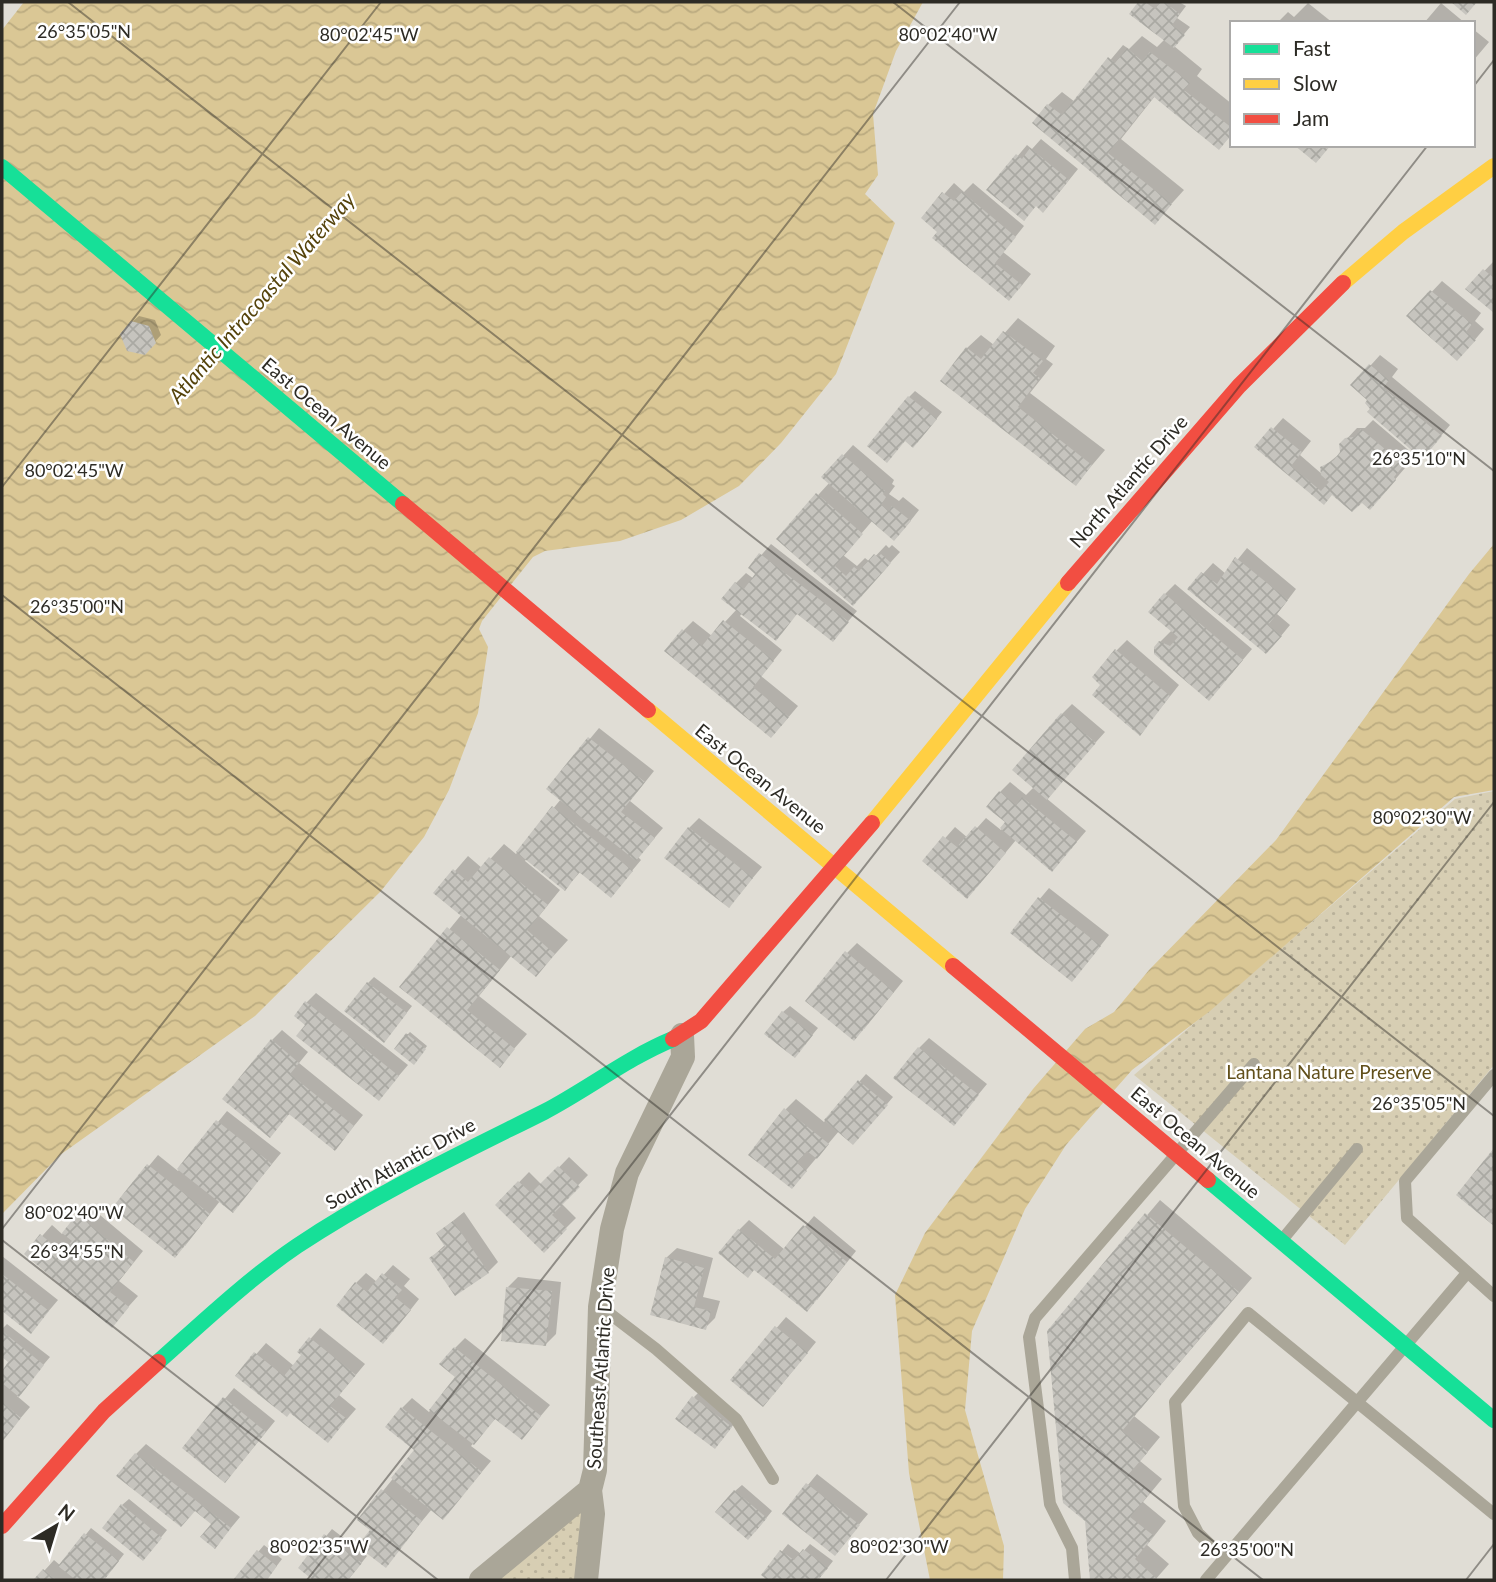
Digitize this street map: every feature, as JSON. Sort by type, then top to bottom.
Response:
[{"type":"street","name":"North Atlantic Drive","points":[[834,865],[1119,520],[1231,396],[1309,317],[1391,242],[1494,166]]},
{"type":"street","name":"East Ocean Avenue","points":[[2,167],[1494,1420]]},
{"type":"street","name":"South Atlantic Drive","points":[[2,1526],[103,1411],[216,1309],[297,1246],[438,1163],[545,1111],[613,1073],[642,1052],[682,1034],[714,1007],[834,865]]},
{"type":"street","name":"Southeast Atlantic Drive","points":[[481,1580],[590,1490],[595,1470],[600,1307],[612,1229],[627,1173],[683,1057],[682,1034]]},
{"type":"street","points":[[586,1580],[593,1514],[590,1490]]},
{"type":"lane","points":[[1075,1580],[1072,1548],[1050,1504],[1029,1337],[1035,1318],[1254,1064]]},
{"type":"lane","points":[[1494,1075],[1405,1181],[1408,1218],[1494,1296]]},
{"type":"lane","points":[[1282,1241],[1357,1149]]},
{"type":"lane","points":[[1206,1580],[1467,1273]]},
{"type":"lane","points":[[600,1307],[656,1349],[736,1419],[773,1479]]},
{"type":"lane","points":[[1224,1558],[1198,1533],[1184,1506],[1175,1402],[1248,1312],[1494,1514]]},
{"type":"green space","name":"Lantana Nature Preserve","points":[[1494,791],[1494,1065],[1345,1245],[1134,1075],[1455,799]]},
{"type":"green space","points":[[584,1503],[579,1580],[494,1580]]},
{"type":"water","name":"Atlantic Intracoastal Waterway","points":[[24,2],[923,2],[896,51],[873,114],[878,175],[865,194],[895,223],[836,374],[781,443],[739,486],[681,520],[620,541],[545,551],[533,557],[482,621],[479,629],[488,647],[478,713],[449,790],[424,837],[381,891],[255,1016],[60,1155],[2,1214],[2,30]]},
{"type":"water","points":[[1494,544],[1494,790],[1454,797],[1210,1011],[1132,1070],[1066,1145],[1025,1209],[972,1331],[965,1410],[1004,1546],[1003,1580],[930,1580],[909,1473],[895,1295],[925,1233],[1033,1089],[1085,1029],[1114,1012],[1149,970],[1276,840],[1469,574]]},
{"type":"building","points":[[1138,2],[1145,2],[1155,9],[1160,2],[1164,2],[1180,14],[1172,25],[1185,35],[1174,48],[1129,14]]},
{"type":"building","points":[[1451,2],[1477,2],[1466,15]]},
{"type":"building","points":[[1127,48],[1142,61],[1150,52],[1190,83],[1184,90],[1230,126],[1230,136],[1219,150],[1154,97],[1108,153],[1172,204],[1155,225],[1032,123],[1047,104],[1062,115],[1108,57],[1115,63]]},
{"type":"building","points":[[1296,147],[1329,147],[1316,163]]},
{"type":"building","points":[[1030,148],[1069,180],[1043,213],[1036,206],[1024,221],[986,190],[1016,154],[1022,159]]},
{"type":"building","points":[[942,192],[954,201],[962,192],[1016,237],[995,263],[1022,285],[1009,301],[932,238],[937,232],[921,218]]},
{"type":"building","points":[[1483,269],[1494,278],[1494,313],[1465,289]]},
{"type":"building","points":[[1430,290],[1472,324],[1466,332],[1476,340],[1457,361],[1406,316]]},
{"type":"building","points":[[131,321],[149,326],[156,343],[145,355],[127,351],[120,334]]},
{"type":"building","points":[[1003,331],[1043,361],[1033,373],[1040,378],[1018,407],[1092,465],[1076,486],[940,381],[966,347],[981,359]]},
{"type":"building","points":[[1369,364],[1389,380],[1383,388],[1442,436],[1426,455],[1420,449],[1416,454],[1367,412],[1370,409],[1365,403],[1367,400],[1350,385]]},
{"type":"building","points":[[908,396],[937,419],[913,448],[905,441],[887,463],[867,446]]},
{"type":"building","points":[[1271,427],[1302,452],[1291,466],[1321,491],[1329,482],[1321,475],[1320,467],[1334,460],[1340,452],[1339,444],[1345,438],[1355,437],[1361,429],[1404,465],[1394,477],[1396,480],[1370,510],[1362,503],[1352,512],[1332,495],[1324,505],[1254,447]]},
{"type":"building","points":[[842,454],[885,491],[883,494],[886,497],[881,505],[889,511],[892,506],[911,521],[894,541],[821,477]]},
{"type":"building","points":[[816,493],[863,534],[835,566],[846,576],[854,567],[859,571],[874,554],[878,557],[881,554],[891,563],[853,606],[776,539]]},
{"type":"building","points":[[759,553],[849,622],[833,642],[797,614],[776,641],[721,599],[735,582],[744,589],[755,574],[748,568]]},
{"type":"building","points":[[1235,557],[1288,600],[1268,625],[1282,636],[1266,654],[1187,589],[1201,572],[1217,584]]},
{"type":"building","points":[[1164,593],[1243,660],[1209,701],[1154,654],[1154,647],[1159,641],[1170,646],[1178,637],[1148,612]]},
{"type":"building","points":[[723,620],[774,661],[753,687],[789,717],[771,738],[664,651],[682,629],[702,646]]},
{"type":"building","points":[[1115,649],[1170,696],[1140,736],[1092,695],[1100,685],[1092,677]]},
{"type":"building","points":[[1061,713],[1096,743],[1047,800],[1012,770]]},
{"type":"building","points":[[588,737],[645,782],[621,812],[655,838],[636,861],[546,789]]},
{"type":"building","points":[[999,791],[1016,805],[1022,797],[1077,842],[1052,872],[1000,828],[1005,822],[986,807]]},
{"type":"building","points":[[552,806],[633,871],[611,898],[579,872],[565,891],[516,852]]},
{"type":"building","points":[[975,826],[1006,853],[967,899],[922,861],[943,836],[957,847]]},
{"type":"building","points":[[688,827],[753,878],[729,908],[664,858]]},
{"type":"building","points":[[489,857],[548,905],[527,930],[555,954],[536,977],[433,893],[453,869],[468,882]]},
{"type":"building","points":[[1038,897],[1101,946],[1072,982],[1010,933]]},
{"type":"building","points":[[447,927],[500,970],[467,1010],[515,1049],[500,1068],[399,987]]},
{"type":"building","points":[[845,951],[894,992],[854,1041],[805,1001]]},
{"type":"building","points":[[367,982],[407,1013],[384,1043],[344,1011]]},
{"type":"building","points":[[305,1001],[399,1076],[379,1101],[296,1036],[305,1025],[294,1016]]},
{"type":"building","points":[[782,1011],[813,1035],[795,1058],[764,1034]]},
{"type":"building","points":[[406,1033],[426,1049],[414,1065],[394,1049]]},
{"type":"building","points":[[271,1039],[299,1063],[290,1074],[354,1126],[335,1151],[289,1114],[270,1138],[222,1099]]},
{"type":"building","points":[[918,1047],[979,1095],[954,1126],[893,1078]]},
{"type":"building","points":[[858,1080],[888,1105],[853,1145],[824,1120]]},
{"type":"building","points":[[784,1108],[829,1144],[817,1159],[807,1151],[797,1163],[807,1171],[792,1189],[748,1155]]},
{"type":"building","points":[[216,1120],[272,1164],[233,1213],[177,1169]]},
{"type":"building","points":[[1494,1148],[1494,1226],[1456,1195]]},
{"type":"building","points":[[147,1164],[210,1214],[175,1258],[112,1208]]},
{"type":"building","points":[[558,1166],[580,1187],[552,1215],[567,1229],[544,1253],[495,1205],[518,1181],[531,1193]]},
{"type":"building","points":[[1145,1213],[1239,1292],[1122,1431],[1148,1452],[1128,1475],[1150,1493],[1130,1517],[1154,1536],[1135,1559],[1157,1579],[1090,1580],[1085,1521],[1063,1503],[1047,1331]]},
{"type":"building","points":[[77,1214],[134,1262],[110,1292],[129,1307],[112,1328],[24,1254],[40,1234],[62,1252],[72,1241],[62,1233]]},
{"type":"building","points":[[453,1221],[489,1273],[455,1296],[429,1258],[445,1247],[436,1233]]},
{"type":"building","points":[[803,1225],[847,1262],[807,1312],[754,1270],[748,1278],[718,1253],[738,1229],[775,1259]]},
{"type":"building","points":[[665,1257],[704,1268],[694,1307],[711,1311],[706,1330],[650,1315]]},
{"type":"building","points":[[382,1273],[402,1290],[395,1297],[411,1310],[383,1344],[336,1306],[355,1282],[367,1292]]},
{"type":"building","points":[[2,1274],[49,1311],[31,1334],[2,1311]]},
{"type":"building","points":[[506,1287],[552,1291],[546,1346],[501,1341]]},
{"type":"building","points":[[775,1326],[808,1353],[763,1407],[730,1380]]},
{"type":"building","points":[[2,1331],[44,1365],[19,1397],[2,1383],[2,1371],[8,1362],[2,1357]]},
{"type":"building","points":[[309,1337],[356,1375],[330,1406],[347,1419],[328,1443],[290,1413],[287,1417],[235,1376],[254,1352],[284,1376],[301,1355],[297,1352]]},
{"type":"building","points":[[454,1347],[541,1416],[522,1440],[495,1419],[474,1445],[429,1410],[455,1377],[439,1364]]},
{"type":"building","points":[[692,1396],[732,1427],[715,1449],[675,1419]]},
{"type":"building","points":[[223,1397],[266,1432],[225,1483],[182,1448]]},
{"type":"building","points":[[2,1402],[21,1418],[2,1442]]},
{"type":"building","points":[[401,1407],[482,1472],[443,1520],[391,1478],[414,1450],[385,1427]]},
{"type":"building","points":[[135,1453],[231,1528],[215,1549],[200,1537],[211,1524],[195,1511],[181,1527],[116,1476]]},
{"type":"building","points":[[806,1483],[860,1525],[835,1556],[782,1514]]},
{"type":"building","points":[[381,1489],[422,1521],[386,1568],[357,1546],[370,1530],[357,1520]]},
{"type":"building","points":[[734,1490],[767,1518],[748,1540],[715,1512]]},
{"type":"building","points":[[121,1504],[162,1538],[143,1561],[102,1528]]},
{"type":"building","points":[[84,1533],[119,1561],[104,1580],[76,1580],[58,1566]]},
{"type":"building","points":[[324,1534],[362,1563],[348,1580],[313,1580],[298,1568]]},
{"type":"building","points":[[803,1549],[828,1568],[818,1580],[767,1580],[761,1575],[780,1550],[794,1560]]},
{"type":"building","points":[[257,1550],[277,1566],[267,1580],[233,1580]]},
{"type":"building","points":[[43,1569],[56,1580],[33,1580]]},
{"type":"traffic: fast","points":[[2,167],[403,504]]},
{"type":"traffic: fast","points":[[158,1362],[261,1273],[327,1227],[418,1175],[544,1112],[640,1055],[673,1039]]},
{"type":"traffic: fast","points":[[1208,1180],[1494,1420]]},
{"type":"traffic: slow","points":[[1343,283],[1403,232],[1494,166]]},
{"type":"traffic: slow","points":[[872,823],[1068,583]]},
{"type":"traffic: slow","points":[[648,710],[953,966]]},
{"type":"traffic: jam","points":[[1068,583],[1239,386],[1343,283]]},
{"type":"traffic: jam","points":[[403,504],[648,710]]},
{"type":"traffic: jam","points":[[673,1039],[701,1021],[872,823]]},
{"type":"traffic: jam","points":[[953,966],[1208,1180]]},
{"type":"traffic: jam","points":[[2,1526],[104,1411],[158,1362]]}]
